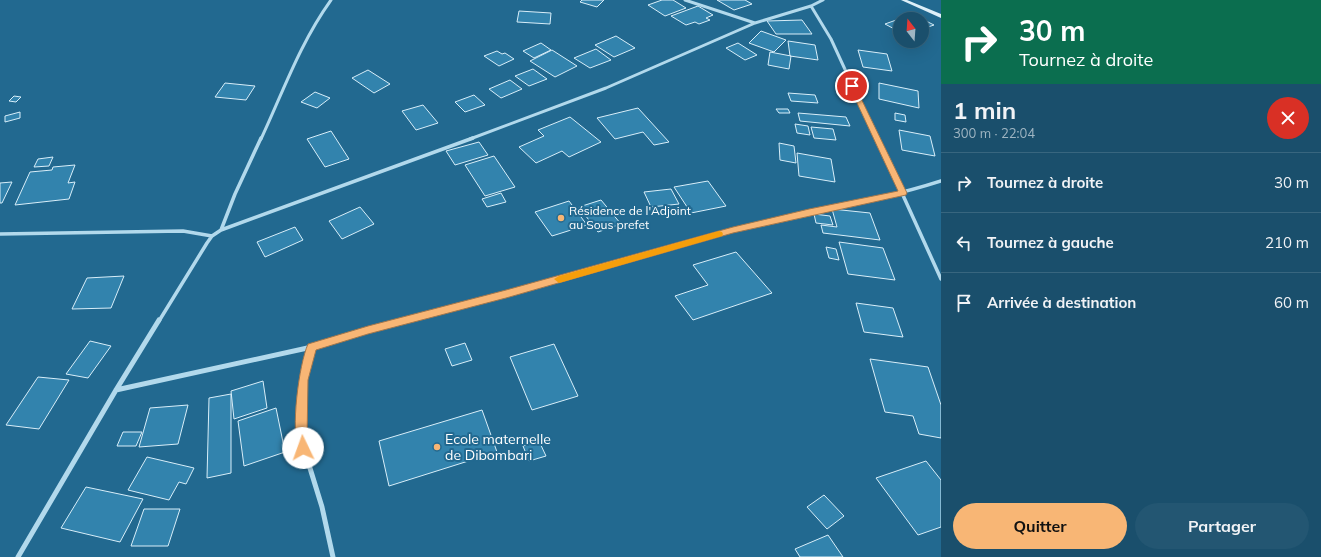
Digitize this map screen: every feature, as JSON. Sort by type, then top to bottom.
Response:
[{"type":"main road","points":[[903,0],[941,16]]},
{"type":"street","points":[[221,230],[229,207],[248,168],[296,59],[322,12],[331,0]]},
{"type":"street","points":[[685,0],[755,23]]},
{"type":"street","points":[[18,557],[116,390],[212,236],[221,230],[432,154],[606,88],[755,23],[811,6],[823,0]]},
{"type":"street","points":[[811,6],[832,39],[941,279]]},
{"type":"street","points":[[116,390],[312,347],[368,330],[506,294],[733,230],[809,212],[903,193],[941,182]]},
{"type":"street","points":[[0,234],[183,231],[212,236]]},
{"type":"street","points":[[312,347],[303,380],[301,439],[322,507],[333,557]]},
{"type":"building","points":[[582,0],[604,0],[597,7],[580,2]]},
{"type":"building","points":[[662,0],[673,0],[686,8],[665,16],[648,5]]},
{"type":"building","points":[[717,0],[745,0],[752,4],[734,10]]},
{"type":"building","points":[[698,6],[713,15],[706,18],[710,20],[699,24],[695,22],[686,25],[671,16]]},
{"type":"building","points":[[519,11],[551,13],[550,24],[517,22]]},
{"type":"building","points":[[802,20],[812,34],[776,34],[767,21]]},
{"type":"building","points":[[893,21],[893,28],[885,24]]},
{"type":"building","points":[[929,22],[934,25],[929,27]]},
{"type":"building","points":[[761,31],[786,40],[774,52],[749,43]]},
{"type":"building","points":[[616,36],[635,48],[614,57],[595,45]]},
{"type":"building","points":[[788,41],[815,45],[818,60],[790,56]]},
{"type":"building","points":[[541,43],[551,50],[534,58],[523,51]]},
{"type":"building","points":[[738,43],[757,55],[745,60],[726,48]]},
{"type":"building","points":[[596,49],[611,60],[590,68],[574,58]]},
{"type":"building","points":[[552,50],[577,66],[555,77],[530,61]]},
{"type":"building","points":[[858,50],[887,54],[892,71],[863,67]]},
{"type":"building","points":[[497,51],[502,54],[505,53],[514,59],[499,66],[484,56]]},
{"type":"building","points":[[770,52],[791,56],[789,69],[768,65]]},
{"type":"building","points":[[533,69],[547,79],[529,86],[515,76]]},
{"type":"building","points":[[368,70],[390,84],[374,93],[352,78]]},
{"type":"building","points":[[510,80],[522,89],[501,98],[489,89]]},
{"type":"building","points":[[225,83],[255,86],[246,100],[215,97]]},
{"type":"building","points":[[879,83],[918,91],[919,108],[879,99]]},
{"type":"building","points":[[315,92],[330,98],[317,108],[301,102]]},
{"type":"building","points":[[788,93],[815,95],[818,103],[791,101]]},
{"type":"building","points":[[474,95],[485,105],[465,112],[455,102]]},
{"type":"building","points":[[14,96],[21,97],[16,102],[9,101]]},
{"type":"building","points":[[423,105],[438,123],[416,130],[402,111]]},
{"type":"building","points":[[638,108],[669,142],[654,145],[643,132],[615,139],[597,118]]},
{"type":"building","points":[[776,109],[788,109],[790,113],[779,113]]},
{"type":"building","points":[[20,112],[20,118],[5,122],[5,116]]},
{"type":"building","points":[[798,113],[846,117],[850,126],[800,121]]},
{"type":"building","points":[[895,113],[905,115],[906,122],[895,120]]},
{"type":"building","points":[[570,117],[601,142],[569,157],[562,151],[536,163],[519,147],[544,136],[538,130]]},
{"type":"building","points":[[795,124],[808,126],[810,135],[797,133]]},
{"type":"building","points":[[811,127],[833,129],[836,140],[814,138]]},
{"type":"building","points":[[899,130],[930,136],[935,156],[902,150]]},
{"type":"building","points":[[331,131],[349,159],[325,167],[307,139]]},
{"type":"building","points":[[479,142],[488,155],[455,165],[446,151]]},
{"type":"building","points":[[779,143],[794,146],[796,163],[780,160]]},
{"type":"building","points":[[797,153],[831,159],[835,182],[799,176]]},
{"type":"building","points":[[494,156],[515,187],[485,196],[465,165]]},
{"type":"building","points":[[53,157],[49,166],[34,167],[38,159]]},
{"type":"building","points":[[75,165],[68,183],[75,182],[69,199],[15,205],[30,172],[52,170],[53,167]]},
{"type":"building","points":[[708,181],[726,206],[691,213],[674,187]]},
{"type":"building","points":[[12,182],[2,203],[0,203],[0,183]]},
{"type":"building","points":[[671,189],[679,204],[651,207],[644,192]]},
{"type":"building","points":[[501,193],[506,202],[487,207],[482,199]]},
{"type":"building","points":[[601,200],[621,224],[598,232],[579,207]]},
{"type":"building","name":"Résidence de l'Adjoint au Sous prefet","points":[[569,201],[587,225],[552,236],[535,212]]},
{"type":"building","points":[[360,207],[374,224],[342,239],[329,221]]},
{"type":"building","points":[[832,209],[870,213],[880,240],[823,233],[821,225],[837,227]]},
{"type":"building","points":[[814,214],[830,216],[833,225],[816,223]]},
{"type":"building","points":[[295,227],[303,240],[265,257],[257,242]]},
{"type":"building","points":[[839,242],[883,248],[895,280],[848,274]]},
{"type":"building","points":[[826,247],[836,249],[839,260],[829,258]]},
{"type":"building","points":[[736,252],[772,293],[693,320],[675,296],[708,285],[693,265]]},
{"type":"building","points":[[124,276],[111,308],[72,309],[87,278]]},
{"type":"building","points":[[856,303],[893,308],[903,337],[864,332]]},
{"type":"building","points":[[90,341],[111,346],[88,378],[66,374]]},
{"type":"building","points":[[465,343],[472,360],[452,366],[445,349]]},
{"type":"building","points":[[554,344],[578,396],[532,410],[510,357]]},
{"type":"building","points":[[870,359],[928,367],[941,405],[941,438],[919,434],[913,416],[885,412]]},
{"type":"building","points":[[38,377],[69,380],[39,429],[6,425]]},
{"type":"building","points":[[263,381],[267,408],[234,419],[231,391]]},
{"type":"building","points":[[231,394],[231,473],[207,478],[209,398]]},
{"type":"building","points":[[188,405],[178,444],[139,447],[150,408]]},
{"type":"building","points":[[276,408],[285,452],[244,466],[238,421]]},
{"type":"building","name":"Ecole maternelle de Dibombari","points":[[482,410],[497,452],[389,486],[379,441]]},
{"type":"building","points":[[123,432],[142,432],[136,446],[117,446]]},
{"type":"building","points":[[539,441],[546,456],[529,461],[523,446]]},
{"type":"building","points":[[147,457],[194,468],[186,484],[179,482],[169,500],[128,490]]},
{"type":"building","points":[[926,461],[941,480],[941,527],[918,535],[876,478]]},
{"type":"building","points":[[86,487],[143,499],[120,542],[61,528]]},
{"type":"building","points":[[824,495],[844,516],[827,529],[807,507]]},
{"type":"building","points":[[144,509],[180,509],[168,546],[131,546]]},
{"type":"building","points":[[828,535],[843,557],[800,557],[795,549]]},
{"type":"slow traffic","points":[[559,279],[719,234]]},
{"type":"place","name":"Résidence de l'Adjoint au Sous prefet","points":[[561,218]]},
{"type":"place","name":"Ecole maternelle de Dibombari","points":[[437,447]]},
{"type":"route","points":[[303,448],[301,439],[303,380],[306,364],[312,347],[368,330],[506,294],[733,230],[809,212],[903,193],[852,86]]}]
